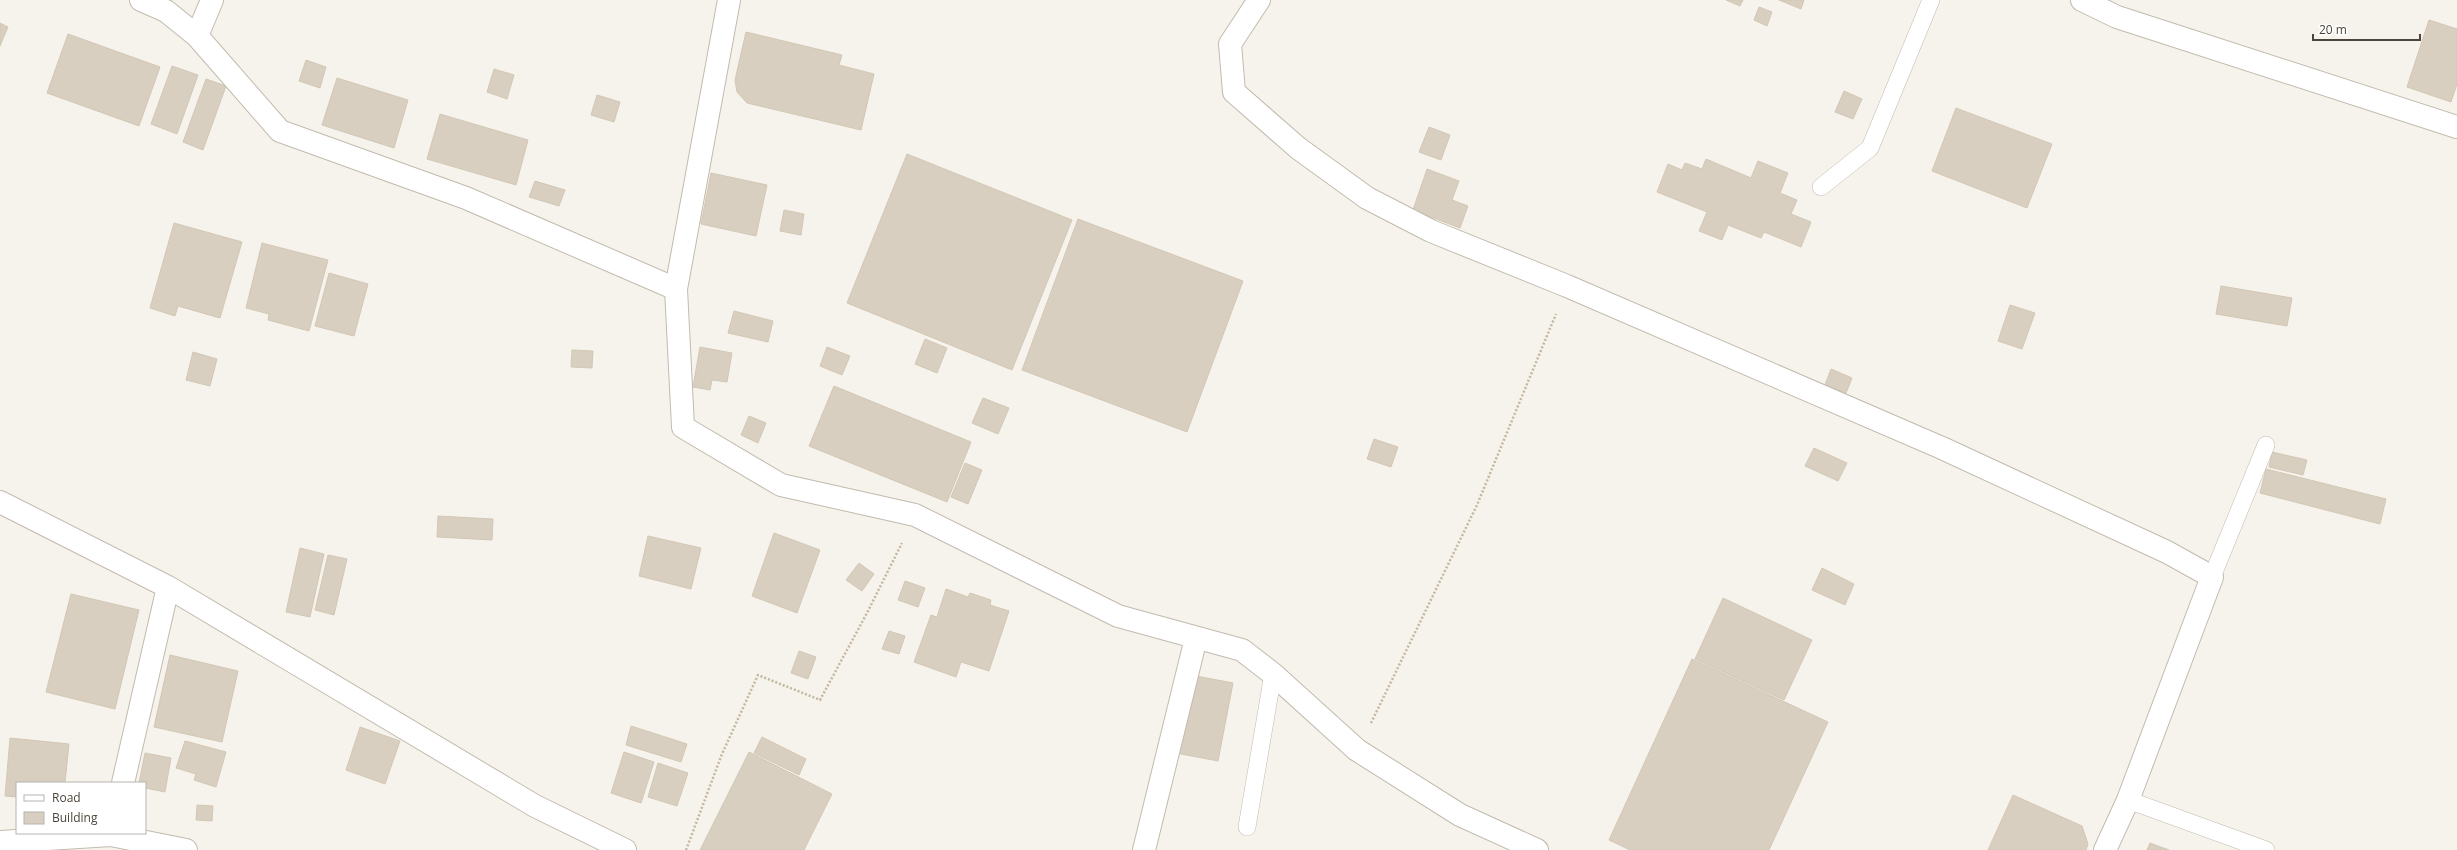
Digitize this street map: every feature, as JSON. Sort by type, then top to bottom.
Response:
[{"type":"street","points":[[141,0],[166,11],[197,36],[280,131],[466,198],[676,288]]},
{"type":"street","points":[[197,36],[212,0]]},
{"type":"street","points":[[729,0],[676,288],[683,427],[781,485],[915,515],[1118,616],[1242,650],[1273,674],[1358,750],[1460,815],[1537,850]]},
{"type":"street","points":[[1259,0],[1230,44],[1234,92],[1298,148],[1367,198],[1431,231],[1567,286],[1942,448],[2160,549],[2212,577],[2128,800],[2105,850]]},
{"type":"street","points":[[2082,0],[2117,16],[2457,127]]},
{"type":"street","points":[[0,502],[168,586],[535,806],[625,850]]},
{"type":"street","points":[[123,782],[168,586]]},
{"type":"street","points":[[1144,850],[1196,638]]},
{"type":"street","points":[[0,842],[111,834],[186,850]]},
{"type":"lane","points":[[1820,187],[1870,148],[1931,0]]},
{"type":"lane","points":[[2212,577],[2266,445]]},
{"type":"lane","points":[[1247,827],[1273,674]]},
{"type":"lane","points":[[2128,800],[2266,850]]},
{"type":"path","points":[[1358,750],[1477,505],[1567,286]]},
{"type":"path","points":[[686,850],[722,754],[758,674],[820,700],[867,613],[915,515]]},
{"type":"building","points":[[1726,0],[1743,0],[1740,6]]},
{"type":"building","points":[[1779,0],[1804,0],[1801,9]]},
{"type":"building","points":[[1759,7],[1772,12],[1767,26],[1754,20]]},
{"type":"building","points":[[2429,20],[2457,29],[2457,84],[2451,102],[2407,87]]},
{"type":"building","points":[[0,23],[8,27],[0,46]]},
{"type":"building","points":[[746,32],[842,55],[839,65],[874,74],[861,130],[747,103],[737,92],[735,80]]},
{"type":"building","points":[[68,34],[160,67],[139,126],[47,93]]},
{"type":"building","points":[[306,60],[326,67],[320,88],[299,81]]},
{"type":"building","points":[[172,66],[198,75],[177,134],[151,124]]},
{"type":"building","points":[[494,69],[514,75],[507,99],[487,92]]},
{"type":"building","points":[[337,78],[408,100],[394,148],[322,125]]},
{"type":"building","points":[[206,79],[226,86],[203,150],[183,142]]},
{"type":"building","points":[[1844,91],[1862,99],[1853,119],[1835,112]]},
{"type":"building","points":[[597,95],[620,102],[614,122],[591,115]]},
{"type":"building","points":[[1956,108],[2052,144],[2027,208],[1932,171]]},
{"type":"building","points":[[440,114],[528,140],[516,185],[427,159]]},
{"type":"building","points":[[1429,127],[1450,135],[1441,160],[1419,152]]},
{"type":"building","points":[[907,154],[1072,220],[1012,370],[847,303]]},
{"type":"building","points":[[1706,159],[1751,178],[1758,161],[1788,173],[1780,193],[1797,200],[1791,214],[1811,222],[1801,247],[1764,232],[1761,238],[1728,225],[1722,240],[1699,231],[1707,212],[1657,192],[1668,164],[1682,170],[1685,163],[1702,169]]},
{"type":"building","points":[[1427,169],[1459,181],[1452,200],[1468,206],[1460,228],[1413,210]]},
{"type":"building","points":[[711,173],[767,185],[756,236],[701,224]]},
{"type":"building","points":[[535,181],[565,190],[559,206],[529,197]]},
{"type":"building","points":[[784,210],[804,214],[801,235],[780,231]]},
{"type":"building","points":[[1078,219],[1243,281],[1187,432],[1022,370]]},
{"type":"building","points":[[174,223],[242,242],[220,318],[178,306],[175,316],[150,308]]},
{"type":"building","points":[[262,243],[328,260],[309,331],[268,320],[269,314],[246,308]]},
{"type":"building","points":[[329,273],[368,284],[354,336],[315,326]]},
{"type":"building","points":[[2221,286],[2292,298],[2287,326],[2216,314]]},
{"type":"building","points":[[2010,305],[2035,313],[2022,349],[1998,341]]},
{"type":"building","points":[[734,311],[773,321],[768,342],[728,333]]},
{"type":"building","points":[[925,339],[947,348],[937,373],[915,364]]},
{"type":"building","points":[[700,347],[732,353],[727,382],[712,380],[710,390],[693,387]]},
{"type":"building","points":[[827,347],[850,356],[842,375],[820,366]]},
{"type":"building","points":[[572,350],[593,351],[592,368],[571,367]]},
{"type":"building","points":[[193,352],[217,359],[210,386],[186,380]]},
{"type":"building","points":[[1831,369],[1852,378],[1846,393],[1825,385]]},
{"type":"building","points":[[834,386],[971,442],[947,502],[809,446]]},
{"type":"building","points":[[983,398],[1009,408],[998,434],[972,423]]},
{"type":"building","points":[[749,416],[766,423],[758,443],[741,435]]},
{"type":"building","points":[[1374,439],[1398,447],[1391,467],[1367,459]]},
{"type":"building","points":[[1814,448],[1847,463],[1838,481],[1805,466]]},
{"type":"building","points":[[2272,452],[2307,460],[2303,475],[2269,467]]},
{"type":"building","points":[[965,463],[982,470],[968,504],[951,497]]},
{"type":"building","points":[[2266,469],[2386,499],[2380,524],[2260,493]]},
{"type":"building","points":[[438,516],[493,519],[492,540],[437,537]]},
{"type":"building","points":[[774,533],[820,550],[797,613],[752,596]]},
{"type":"building","points":[[648,536],[701,548],[691,589],[639,576]]},
{"type":"building","points":[[300,548],[324,554],[310,617],[286,612]]},
{"type":"building","points":[[328,555],[347,559],[334,615],[315,610]]},
{"type":"building","points":[[859,563],[874,574],[862,591],[846,580]]},
{"type":"building","points":[[1822,568],[1854,584],[1845,605],[1812,590]]},
{"type":"building","points":[[905,581],[925,588],[918,607],[898,600]]},
{"type":"building","points":[[946,589],[968,597],[970,593],[991,600],[990,605],[1009,611],[989,671],[961,662],[956,677],[914,662],[931,615],[937,617]]},
{"type":"building","points":[[71,594],[139,610],[115,709],[46,692]]},
{"type":"building","points":[[1723,598],[1812,640],[1784,700],[1695,659]]},
{"type":"building","points":[[889,631],[905,636],[899,654],[882,649]]},
{"type":"building","points":[[799,651],[816,657],[808,679],[791,673]]},
{"type":"building","points":[[170,655],[238,671],[222,742],[154,727]]},
{"type":"building","points":[[1692,659],[1828,722],[1769,850],[1630,850],[1609,840]]},
{"type":"building","points":[[1191,675],[1233,683],[1218,761],[1176,753]]},
{"type":"building","points":[[631,726],[687,744],[681,762],[626,745]]},
{"type":"building","points":[[360,727],[400,741],[385,784],[346,770]]},
{"type":"building","points":[[762,737],[806,759],[799,775],[754,753]]},
{"type":"building","points":[[10,738],[69,744],[65,782],[16,782],[16,797],[5,796]]},
{"type":"building","points":[[185,741],[226,752],[216,787],[194,780],[196,774],[176,768]]},
{"type":"building","points":[[624,752],[654,762],[641,803],[611,793]]},
{"type":"building","points":[[749,752],[832,794],[804,850],[700,850]]},
{"type":"building","points":[[145,753],[171,758],[165,792],[146,788],[146,782],[139,782]]},
{"type":"building","points":[[658,763],[688,773],[677,806],[648,797]]},
{"type":"building","points":[[2013,795],[2082,826],[2088,844],[2086,850],[1988,850]]},
{"type":"building","points":[[197,805],[213,806],[212,821],[196,820]]},
{"type":"building","points":[[2150,843],[2169,850],[2147,850]]}]
